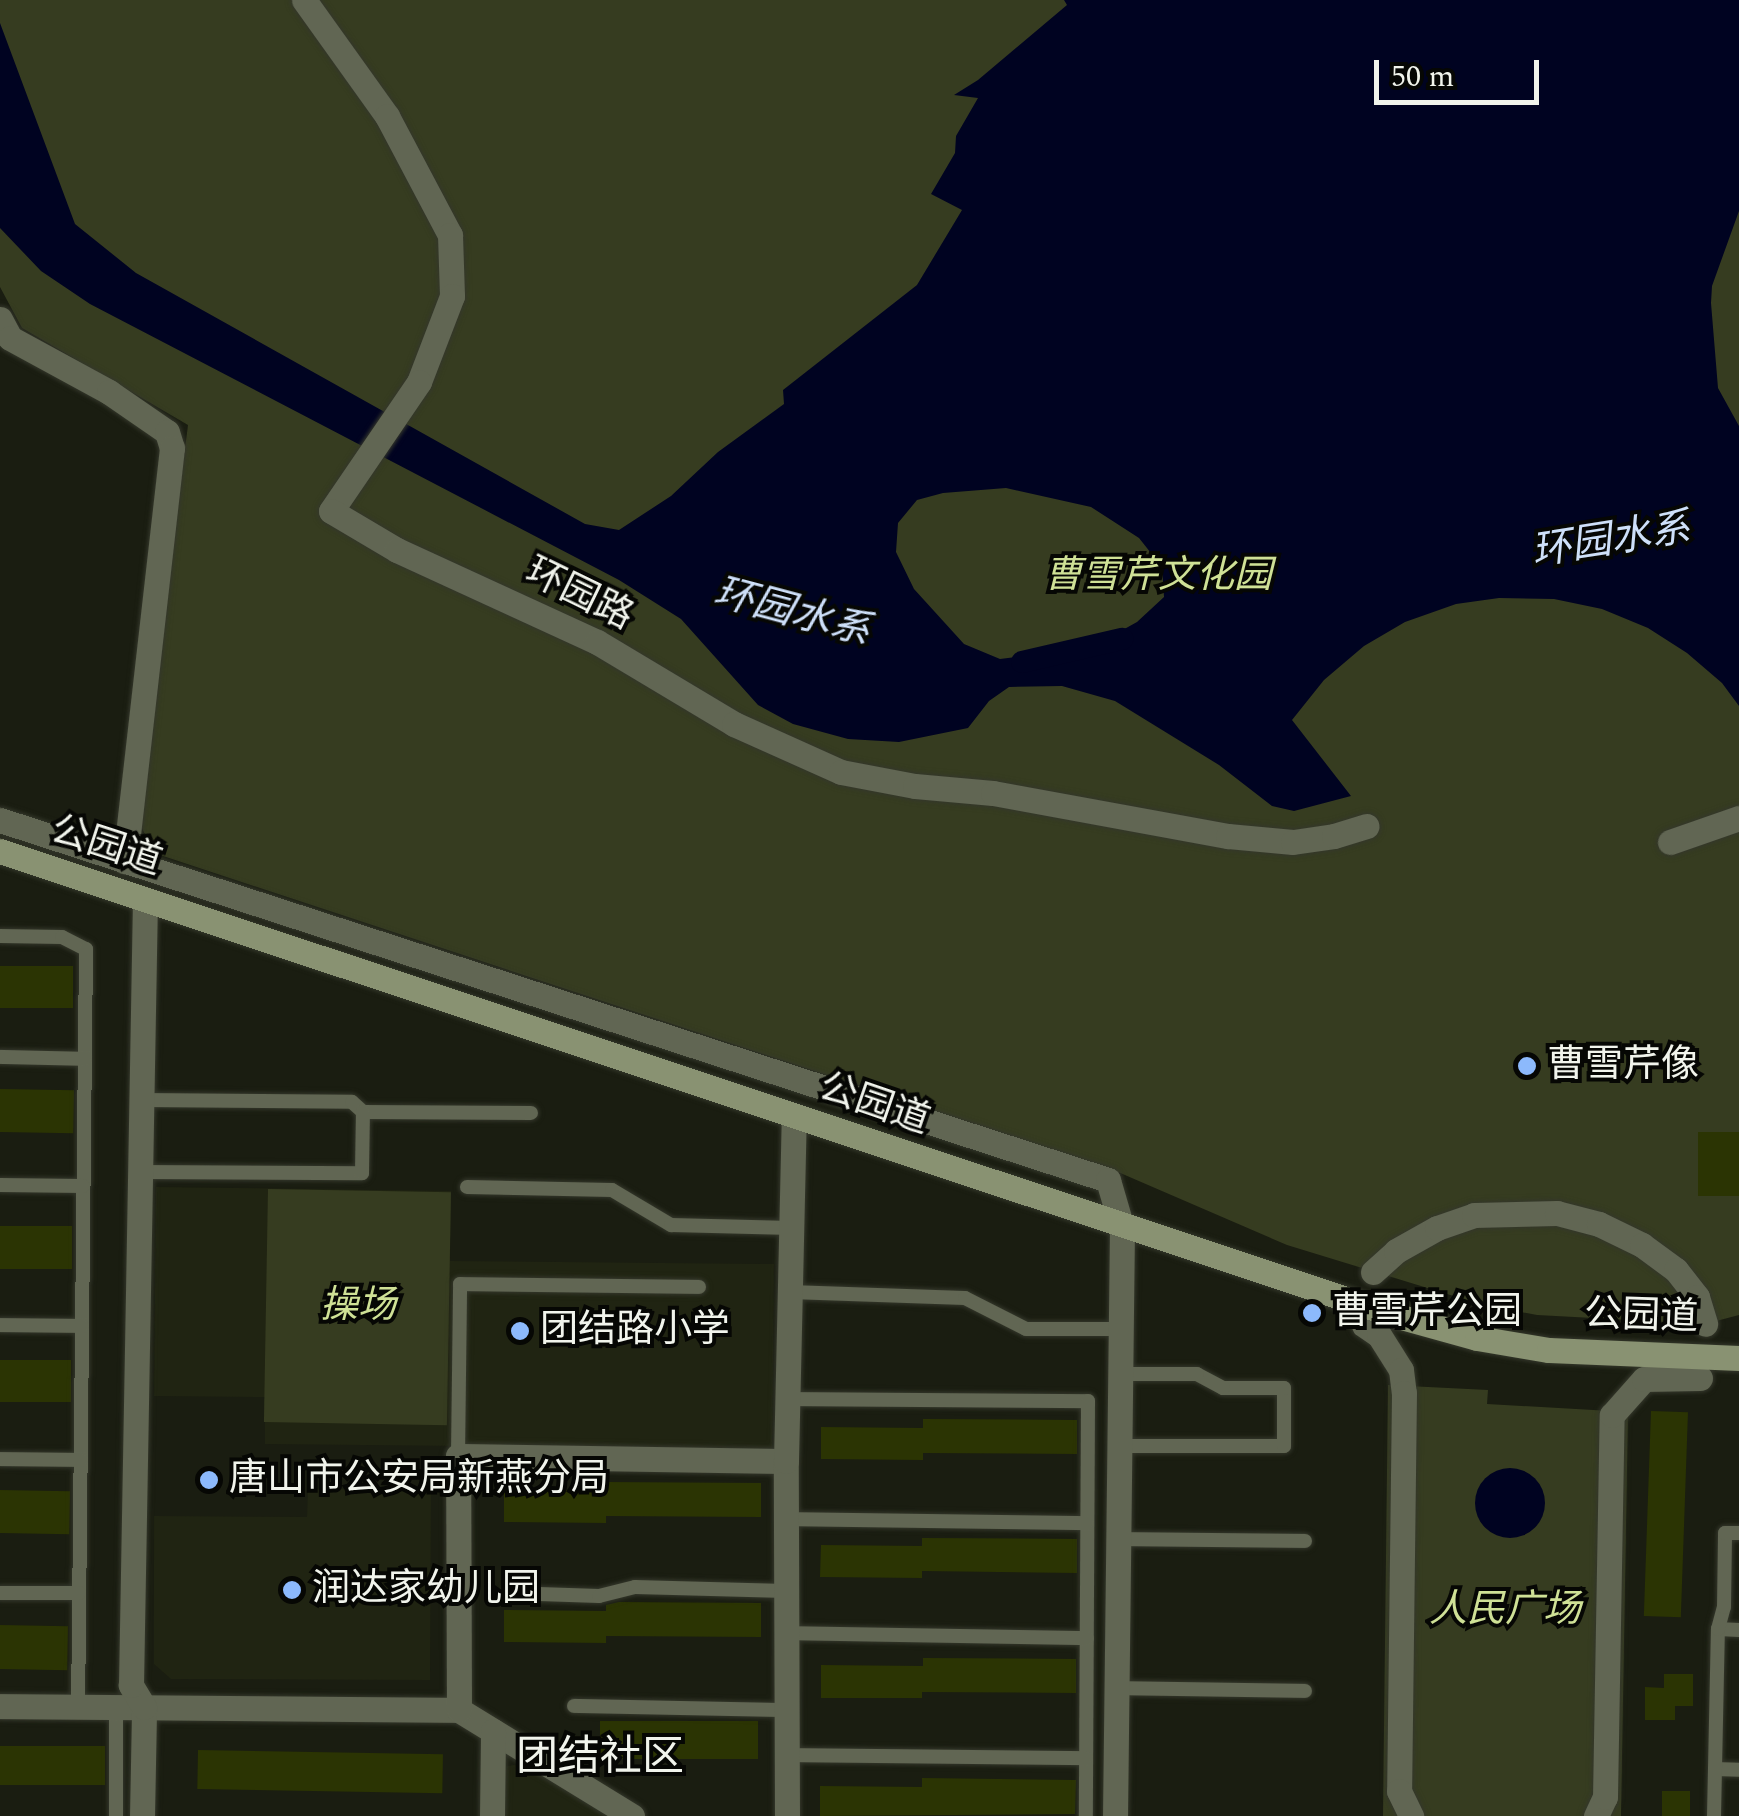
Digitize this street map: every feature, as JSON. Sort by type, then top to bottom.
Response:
[{"type":"main road","name":"公园道","points":[[0,851],[1122,1228],[1477,1338],[1606,1356],[1739,1358]]},
{"type":"street","name":"环园路","points":[[304,0],[387,116],[450,235],[452,296],[412,392],[331,511],[397,550],[597,642],[734,724],[841,772],[915,786],[993,793],[1228,836],[1292,842],[1334,836],[1366,826]]},
{"type":"street","points":[[0,320],[10,338],[110,392],[167,432],[172,448],[125,861]]},
{"type":"street","points":[[1670,842],[1739,818]]},
{"type":"street","points":[[0,820],[1108,1180],[1122,1228],[1115,1816]]},
{"type":"street","points":[[142,1816],[144,1707],[131,1685],[145,900]]},
{"type":"street","points":[[787,1816],[786,1461],[794,1117]]},
{"type":"street","points":[[1373,1272],[1410,1244],[1474,1215],[1516,1210],[1557,1212],[1600,1224],[1642,1245],[1676,1270],[1697,1297],[1705,1324]]},
{"type":"street","points":[[1364,1325],[1379,1334],[1401,1370],[1404,1392],[1399,1790],[1411,1816]]},
{"type":"street","points":[[1596,1816],[1605,1797],[1612,1415],[1644,1379],[1700,1378]]},
{"type":"street","points":[[459,1710],[458,1456],[786,1461]]},
{"type":"street","points":[[0,1706],[459,1710],[632,1816]]},
{"type":"street","points":[[492,1816],[493,1731]]},
{"type":"lane","points":[[0,936],[62,936],[86,950],[78,1707]]},
{"type":"lane","points":[[0,1057],[85,1058]]},
{"type":"lane","points":[[141,1100],[352,1102],[363,1112],[531,1113]]},
{"type":"lane","points":[[140,1172],[362,1172],[363,1112]]},
{"type":"lane","points":[[0,1185],[84,1186]]},
{"type":"lane","points":[[467,1187],[612,1190],[671,1225],[792,1228]]},
{"type":"lane","points":[[458,1456],[460,1284],[699,1286]]},
{"type":"lane","points":[[790,1292],[965,1298],[1026,1329],[1121,1330]]},
{"type":"lane","points":[[0,1325],[82,1326]]},
{"type":"lane","points":[[1120,1374],[1197,1374],[1222,1388],[1284,1388],[1284,1446],[1120,1446]]},
{"type":"lane","points":[[787,1399],[1088,1400],[1086,1816]]},
{"type":"lane","points":[[0,1459],[80,1460]]},
{"type":"lane","points":[[786,1519],[1088,1524]]},
{"type":"lane","points":[[1714,1816],[1718,1629],[1724,1607],[1725,1533],[1739,1534]]},
{"type":"lane","points":[[1118,1539],[1305,1540]]},
{"type":"lane","points":[[509,1593],[598,1596],[635,1587],[786,1591]]},
{"type":"lane","points":[[0,1593],[79,1593]]},
{"type":"lane","points":[[1718,1629],[1739,1630]]},
{"type":"lane","points":[[786,1633],[1087,1638]]},
{"type":"lane","points":[[1117,1688],[1305,1690]]},
{"type":"lane","points":[[574,1706],[787,1710]]},
{"type":"lane","points":[[116,1707],[116,1816]]},
{"type":"lane","points":[[787,1755],[1086,1758]]},
{"type":"lane","points":[[1715,1769],[1739,1770]]},
{"type":"shaded area","name":"团结路小学","points":[[156,1187],[451,1191],[450,1261],[774,1264],[772,1449],[265,1444],[265,1397],[154,1396]]},
{"type":"shaded area","name":"润达家幼儿园","points":[[308,1489],[431,1490],[430,1680],[171,1679],[154,1664],[154,1516],[307,1517]]},
{"type":"shaded area","points":[[528,1765],[608,1816],[498,1816],[503,1767]]},
{"type":"green space","name":"曹雪芹文化园","points":[[0,0],[1739,0],[1739,1315],[1705,1324],[1537,1315],[1483,1305],[1287,1245],[1111,1169],[154,853],[138,820],[188,425],[22,328],[0,287]]},
{"type":"green space","name":"操场","points":[[268,1189],[451,1192],[447,1425],[264,1422]]},
{"type":"green space","name":"人民广场","points":[[1388,1385],[1488,1390],[1487,1404],[1628,1412],[1621,1816],[1383,1816]]},
{"type":"water","points":[[1064,0],[1739,0],[1739,211],[1712,286],[1711,303],[1718,388],[1739,426],[1739,706],[1722,683],[1687,653],[1648,628],[1602,609],[1554,599],[1499,598],[1456,604],[1405,622],[1364,646],[1324,680],[1292,720],[1351,796],[1294,811],[1272,806],[1219,765],[1115,701],[1062,686],[1009,687],[989,701],[968,728],[899,742],[848,739],[793,724],[758,705],[681,619],[619,580],[90,304],[41,271],[0,228],[0,23],[75,224],[136,273],[585,524],[619,530],[671,496],[718,452],[784,404],[783,390],[917,285],[962,210],[931,194],[955,153],[956,136],[978,98],[954,95],[978,80],[1067,5]],"holes":[[[1006,488],[1091,507],[1139,538],[1162,567],[1164,597],[1137,622],[1092,647],[1000,659],[964,644],[914,589],[896,552],[898,523],[917,500],[943,493]]]},
{"type":"water","points":[[1510,1468],[1534,1479],[1545,1503],[1534,1527],[1510,1538],[1486,1527],[1475,1503],[1486,1479]]},
{"type":"building","points":[[0,966],[73,966],[73,1008],[0,1008]]},
{"type":"building","points":[[0,1089],[74,1090],[73,1133],[0,1132]]},
{"type":"building","points":[[1698,1132],[1739,1132],[1739,1196],[1698,1196]]},
{"type":"building","points":[[0,1226],[72,1226],[72,1269],[0,1269]]},
{"type":"building","points":[[0,1360],[71,1360],[71,1402],[0,1402]]},
{"type":"building","points":[[1651,1411],[1688,1412],[1681,1617],[1644,1616]]},
{"type":"building","points":[[923,1419],[1077,1420],[1077,1454],[923,1453],[923,1460],[821,1459],[821,1427],[923,1428]]},
{"type":"building","points":[[606,1482],[761,1483],[761,1517],[606,1516],[606,1523],[504,1522],[504,1490],[606,1490]]},
{"type":"building","points":[[0,1490],[70,1491],[69,1534],[0,1533]]},
{"type":"building","points":[[922,1538],[1077,1539],[1077,1573],[922,1571],[922,1578],[820,1577],[821,1545],[922,1546]]},
{"type":"building","points":[[761,1603],[761,1637],[606,1636],[606,1643],[504,1642],[504,1610],[606,1611],[606,1605]]},
{"type":"building","points":[[0,1625],[68,1626],[67,1670],[0,1669]]},
{"type":"building","points":[[923,1658],[1076,1659],[1076,1693],[922,1692],[922,1698],[821,1698],[821,1665],[923,1666]]},
{"type":"building","points":[[1664,1674],[1693,1674],[1693,1706],[1675,1706],[1675,1720],[1645,1720],[1645,1687],[1664,1688]]},
{"type":"building","points":[[600,1721],[758,1721],[758,1759],[600,1759]]},
{"type":"building","points":[[0,1746],[105,1746],[105,1785],[0,1785]]},
{"type":"building","points":[[198,1750],[443,1754],[442,1793],[197,1789]]},
{"type":"building","points":[[922,1778],[1076,1780],[1075,1814],[820,1816],[820,1786],[922,1787]]},
{"type":"building","points":[[1662,1791],[1690,1791],[1690,1816],[1662,1816]]},
{"type":"waterway","name":"环园水系","points":[[1022,662],[1122,639]]},
{"type":"place","name":"曹雪芹像","points":[[1527,1066]]},
{"type":"place","name":"曹雪芹公园","points":[[1312,1313]]},
{"type":"place","name":"团结路小学","points":[[520,1331]]},
{"type":"place","name":"唐山市公安局新燕分局","points":[[209,1480]]},
{"type":"place","name":"润达家幼儿园","points":[[292,1590]]},
{"type":"district","name":"团结社区","points":[[600,1758]]}]
